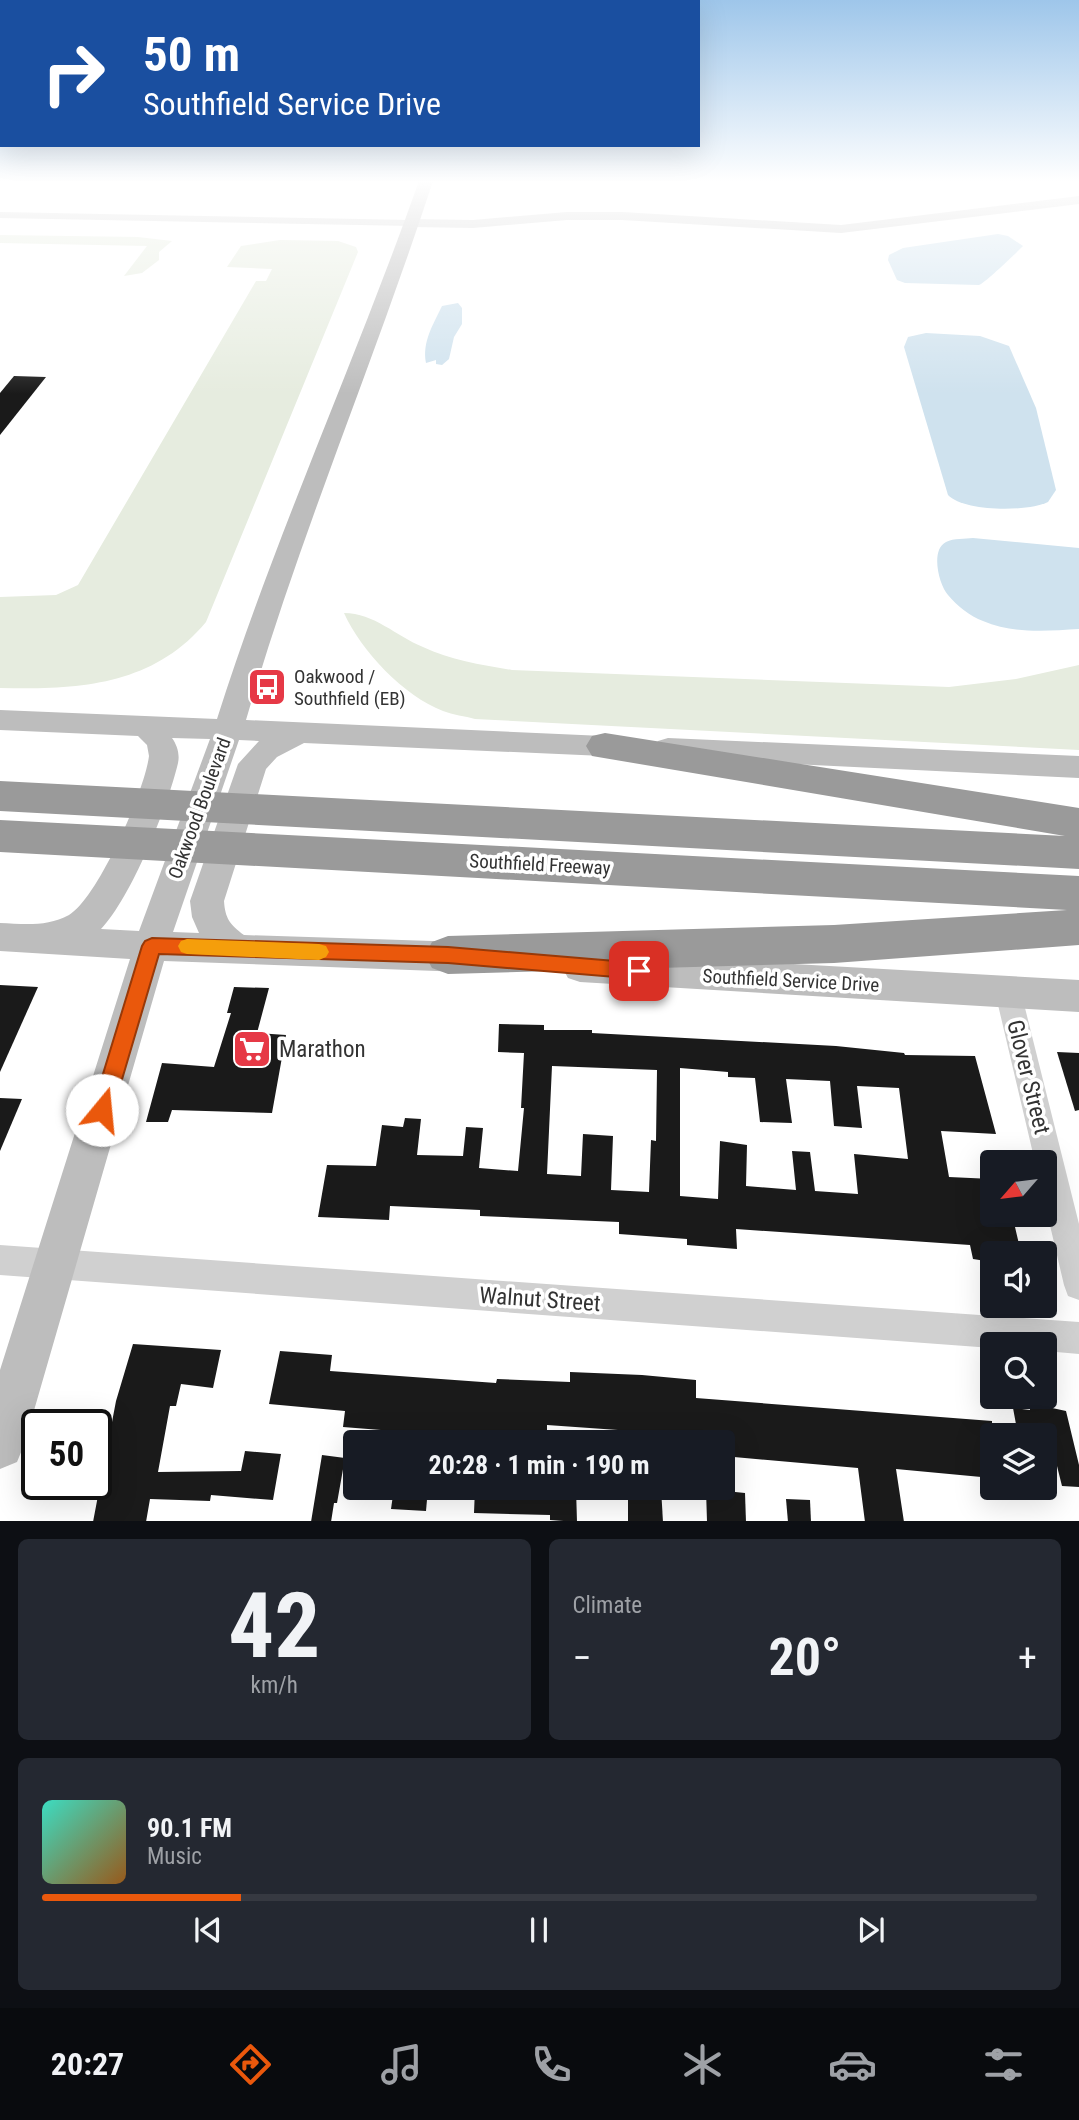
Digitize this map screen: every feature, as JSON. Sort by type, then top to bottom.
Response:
[{"type":"highway","points":[[605,746],[1079,823]]},
{"type":"highway","name":"Southfield Freeway","points":[[0,796],[1079,853]]},
{"type":"highway","name":"Southfield Freeway","points":[[0,836],[1079,893]]},
{"type":"highway","points":[[448,955],[834,944],[1079,927]]},
{"type":"main road","name":"Oakwood Boulevard","points":[[0,1445],[166,898],[229,728],[263,616],[401,252]]},
{"type":"main road","points":[[0,720],[304,730],[1079,767]]},
{"type":"main road","points":[[36,940],[65,932],[90,919],[111,891],[163,764],[165,749],[158,737],[144,725]]},
{"type":"main road","points":[[236,948],[216,935],[207,918],[207,901],[253,764],[267,750],[304,730]]},
{"type":"main road","name":"Southfield Service Drive","points":[[0,937],[152,946],[448,955],[718,976],[1079,996]]},
{"type":"street","name":"Glover Street","points":[[1008,992],[1079,1285]]},
{"type":"street","name":"Walnut Street","points":[[0,1260],[1079,1338]]},
{"type":"shaded area","points":[[142,252],[159,252],[159,260],[142,273],[124,276]]},
{"type":"shaded area","points":[[237,252],[358,252],[206,622],[185,643],[162,660],[138,672],[85,685],[0,688],[0,597],[56,595],[78,585],[256,281],[266,281],[272,269],[227,267]]},
{"type":"shaded area","points":[[344,613],[375,621],[434,652],[512,670],[949,687],[1016,679],[1079,665],[1079,750],[475,719],[443,711],[413,695],[373,657]]},
{"type":"water","points":[[895,252],[1017,252],[979,285],[905,283],[897,280],[888,260],[889,255]]},
{"type":"water","points":[[458,303],[462,308],[462,324],[454,337],[449,359],[442,365],[436,364],[436,360],[426,363],[427,341],[442,306]]},
{"type":"water","points":[[926,333],[980,336],[1009,346],[1036,408],[1056,490],[1048,502],[1026,508],[996,509],[968,505],[948,495],[904,347],[908,337]]},
{"type":"water","points":[[973,538],[1079,548],[1079,629],[1030,631],[1006,628],[978,619],[960,607],[942,584],[938,552],[946,542]]},
{"type":"building","points":[[14,376],[46,377],[0,435],[0,393]]},
{"type":"building","points":[[0,985],[38,987],[0,1072]]},
{"type":"building","points":[[234,987],[269,988],[257,1033],[286,1035],[272,1113],[172,1110],[168,1122],[146,1122],[162,1063],[214,1067],[231,1013],[227,1013]]},
{"type":"building","points":[[499,1024],[544,1025],[544,1030],[592,1030],[592,1033],[836,1046],[905,1055],[975,1056],[996,1134],[941,1131],[949,1177],[980,1178],[980,1227],[1015,1227],[1018,1241],[980,1241],[980,1260],[973,1259],[970,1245],[736,1229],[737,1249],[687,1245],[687,1239],[619,1234],[619,1222],[480,1216],[480,1210],[390,1206],[389,1220],[318,1217],[327,1165],[376,1166],[382,1125],[403,1127],[405,1118],[421,1119],[417,1155],[463,1156],[466,1127],[483,1128],[479,1168],[518,1171],[524,1108],[521,1108],[524,1053],[498,1052]],"holes":[[[552,1066],[657,1070],[656,1141],[651,1140],[649,1192],[611,1190],[613,1136],[583,1134],[581,1176],[547,1174]],[[680,1068],[728,1072],[728,1077],[755,1078],[760,1122],[792,1123],[786,1079],[830,1081],[834,1126],[862,1128],[857,1086],[899,1088],[908,1159],[854,1154],[858,1194],[815,1191],[810,1152],[792,1151],[796,1190],[746,1186],[747,1145],[720,1141],[718,1199],[680,1196]]]},
{"type":"building","points":[[1057,1052],[1079,1053],[1079,1110],[1075,1111]]},
{"type":"building","points":[[0,1098],[22,1099],[0,1151]]},
{"type":"building","points":[[133,1344],[221,1350],[213,1388],[181,1384],[176,1406],[170,1406],[158,1472],[241,1471],[245,1451],[281,1454],[273,1500],[211,1495],[210,1501],[150,1499],[146,1521],[93,1521],[97,1500],[112,1500],[112,1422]]},
{"type":"building","points":[[280,1351],[332,1355],[330,1371],[496,1383],[497,1379],[570,1382],[570,1372],[642,1375],[696,1380],[696,1398],[992,1423],[980,1423],[980,1477],[896,1469],[904,1521],[865,1521],[858,1468],[735,1457],[735,1430],[618,1430],[547,1425],[547,1430],[381,1430],[343,1427],[345,1411],[269,1404]]},
{"type":"building","points":[[1013,1409],[1066,1411],[1079,1465],[1079,1487],[1062,1486],[1057,1466],[1057,1423],[1016,1423]]},
{"type":"building","points":[[322,1455],[343,1458],[337,1503],[334,1503],[331,1521],[311,1521]]},
{"type":"building","points":[[735,1492],[745,1493],[746,1521],[707,1521],[706,1500],[735,1500]]},
{"type":"building","points":[[786,1499],[810,1500],[811,1521],[788,1521]]},
{"type":"building","points":[[392,1500],[427,1500],[426,1511],[391,1509]]},
{"type":"building","points":[[475,1500],[576,1500],[577,1521],[550,1520],[550,1515],[474,1513]]},
{"type":"building","points":[[628,1500],[662,1500],[663,1521],[628,1521]]},
{"type":"slow traffic","points":[[187,946],[319,952]]},
{"type":"place","name":"Oakwood / Southfield (EB)","points":[[267,687]]},
{"type":"place","name":"Marathon","points":[[252,1049]]},
{"type":"route","points":[[102,1110],[152,946],[448,955],[639,971]]}]
